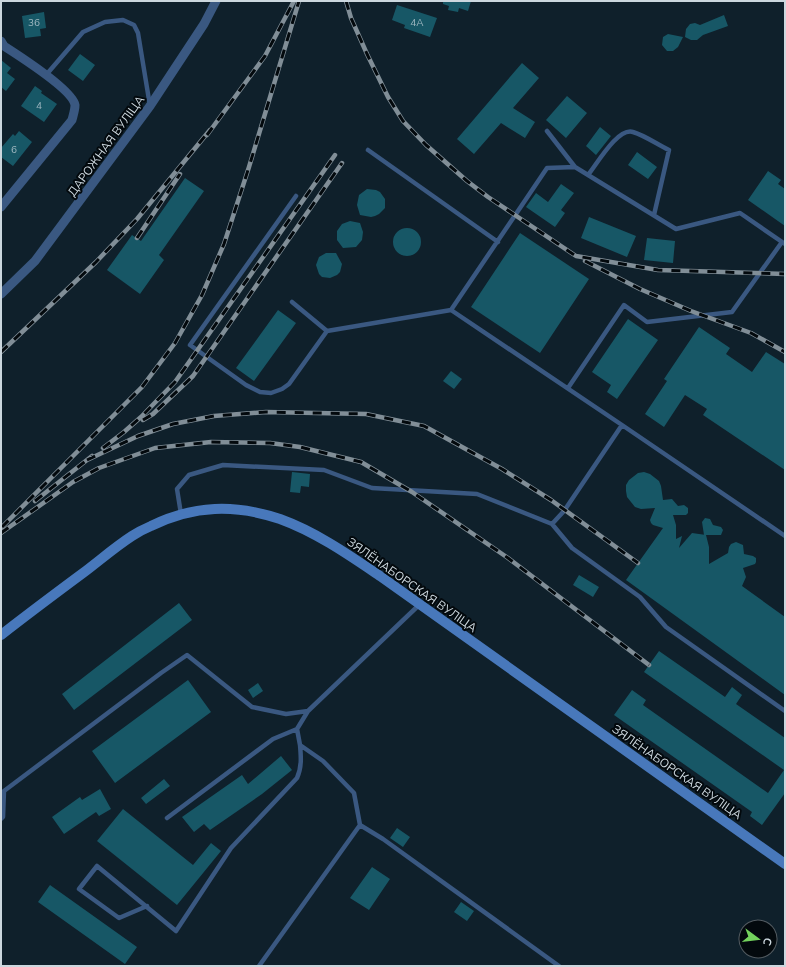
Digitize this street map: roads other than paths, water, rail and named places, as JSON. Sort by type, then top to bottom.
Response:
[{"type":"main road","name":"ЗЯЛЁНАБОРСКАЯ ВУЛІЦА","points":[[1,635],[132,536],[161,521],[181,514],[212,508],[236,509],[281,519],[302,528],[380,576],[785,864]]},
{"type":"street","name":"ДАРОЖНАЯ ВУЛІЦА","points":[[1,294],[35,261],[150,106],[196,36],[216,1]]},
{"type":"street","points":[[1,41],[4,46],[46,75],[71,96],[75,105],[72,120],[1,207]]},
{"type":"lane","points":[[46,75],[83,32],[105,22],[123,20],[134,24],[138,33],[150,106]]},
{"type":"lane","points":[[546,131],[575,167],[676,229],[740,213],[783,243],[732,312],[647,322],[624,305],[568,388]]},
{"type":"lane","points":[[588,175],[615,140],[625,132],[632,132],[669,150],[654,215]]},
{"type":"lane","points":[[368,150],[498,242]]},
{"type":"lane","points":[[451,310],[547,168],[575,167]]},
{"type":"lane","points":[[296,196],[190,345],[246,384],[260,392],[271,392],[282,389],[289,384],[326,331],[451,310],[785,536]]},
{"type":"lane","points":[[292,302],[326,331]]},
{"type":"lane","points":[[552,524],[564,511],[622,425]]},
{"type":"lane","points":[[181,514],[177,489],[189,475],[223,465],[324,470],[372,488],[477,494],[552,524],[572,548],[640,597],[666,627],[785,711]]},
{"type":"lane","points":[[167,818],[273,739],[297,730],[308,711],[419,605]]},
{"type":"lane","points":[[1,819],[3,817],[2,790],[187,655],[252,707],[286,714],[308,711]]},
{"type":"lane","points":[[147,906],[118,918],[79,889],[97,866],[147,906],[176,931],[231,848],[297,778],[300,771],[300,745],[297,730]]},
{"type":"lane","points":[[260,966],[360,825],[354,793],[323,761],[300,745]]},
{"type":"lane","points":[[360,825],[383,839],[559,966]]},
{"type":"railway","points":[[207,135],[265,56],[294,1]]},
{"type":"railway","points":[[2,527],[142,387],[175,343],[202,295],[224,244],[299,1]]},
{"type":"railway","points":[[346,1],[351,18],[367,54],[388,97],[403,121],[426,145],[467,181],[488,197],[576,256],[658,270],[785,274]]},
{"type":"railway","points":[[1,352],[96,262],[137,219],[210,130]]},
{"type":"railway","points":[[103,448],[141,417],[175,382],[335,155]]},
{"type":"railway","points":[[143,420],[153,414],[193,376],[342,163]]},
{"type":"railway","points":[[137,238],[180,174]]},
{"type":"railway","points":[[585,261],[640,289],[691,311],[751,333],[785,352]]},
{"type":"railway","points":[[87,460],[138,436],[173,424],[214,416],[266,412],[366,414],[424,426],[502,469],[551,500],[638,563]]},
{"type":"railway","points":[[1,533],[73,482],[99,468],[155,448],[211,442],[270,443],[300,447],[361,462],[412,492],[508,558],[649,665]]},
{"type":"railway","points":[[35,501],[92,456]]}]
